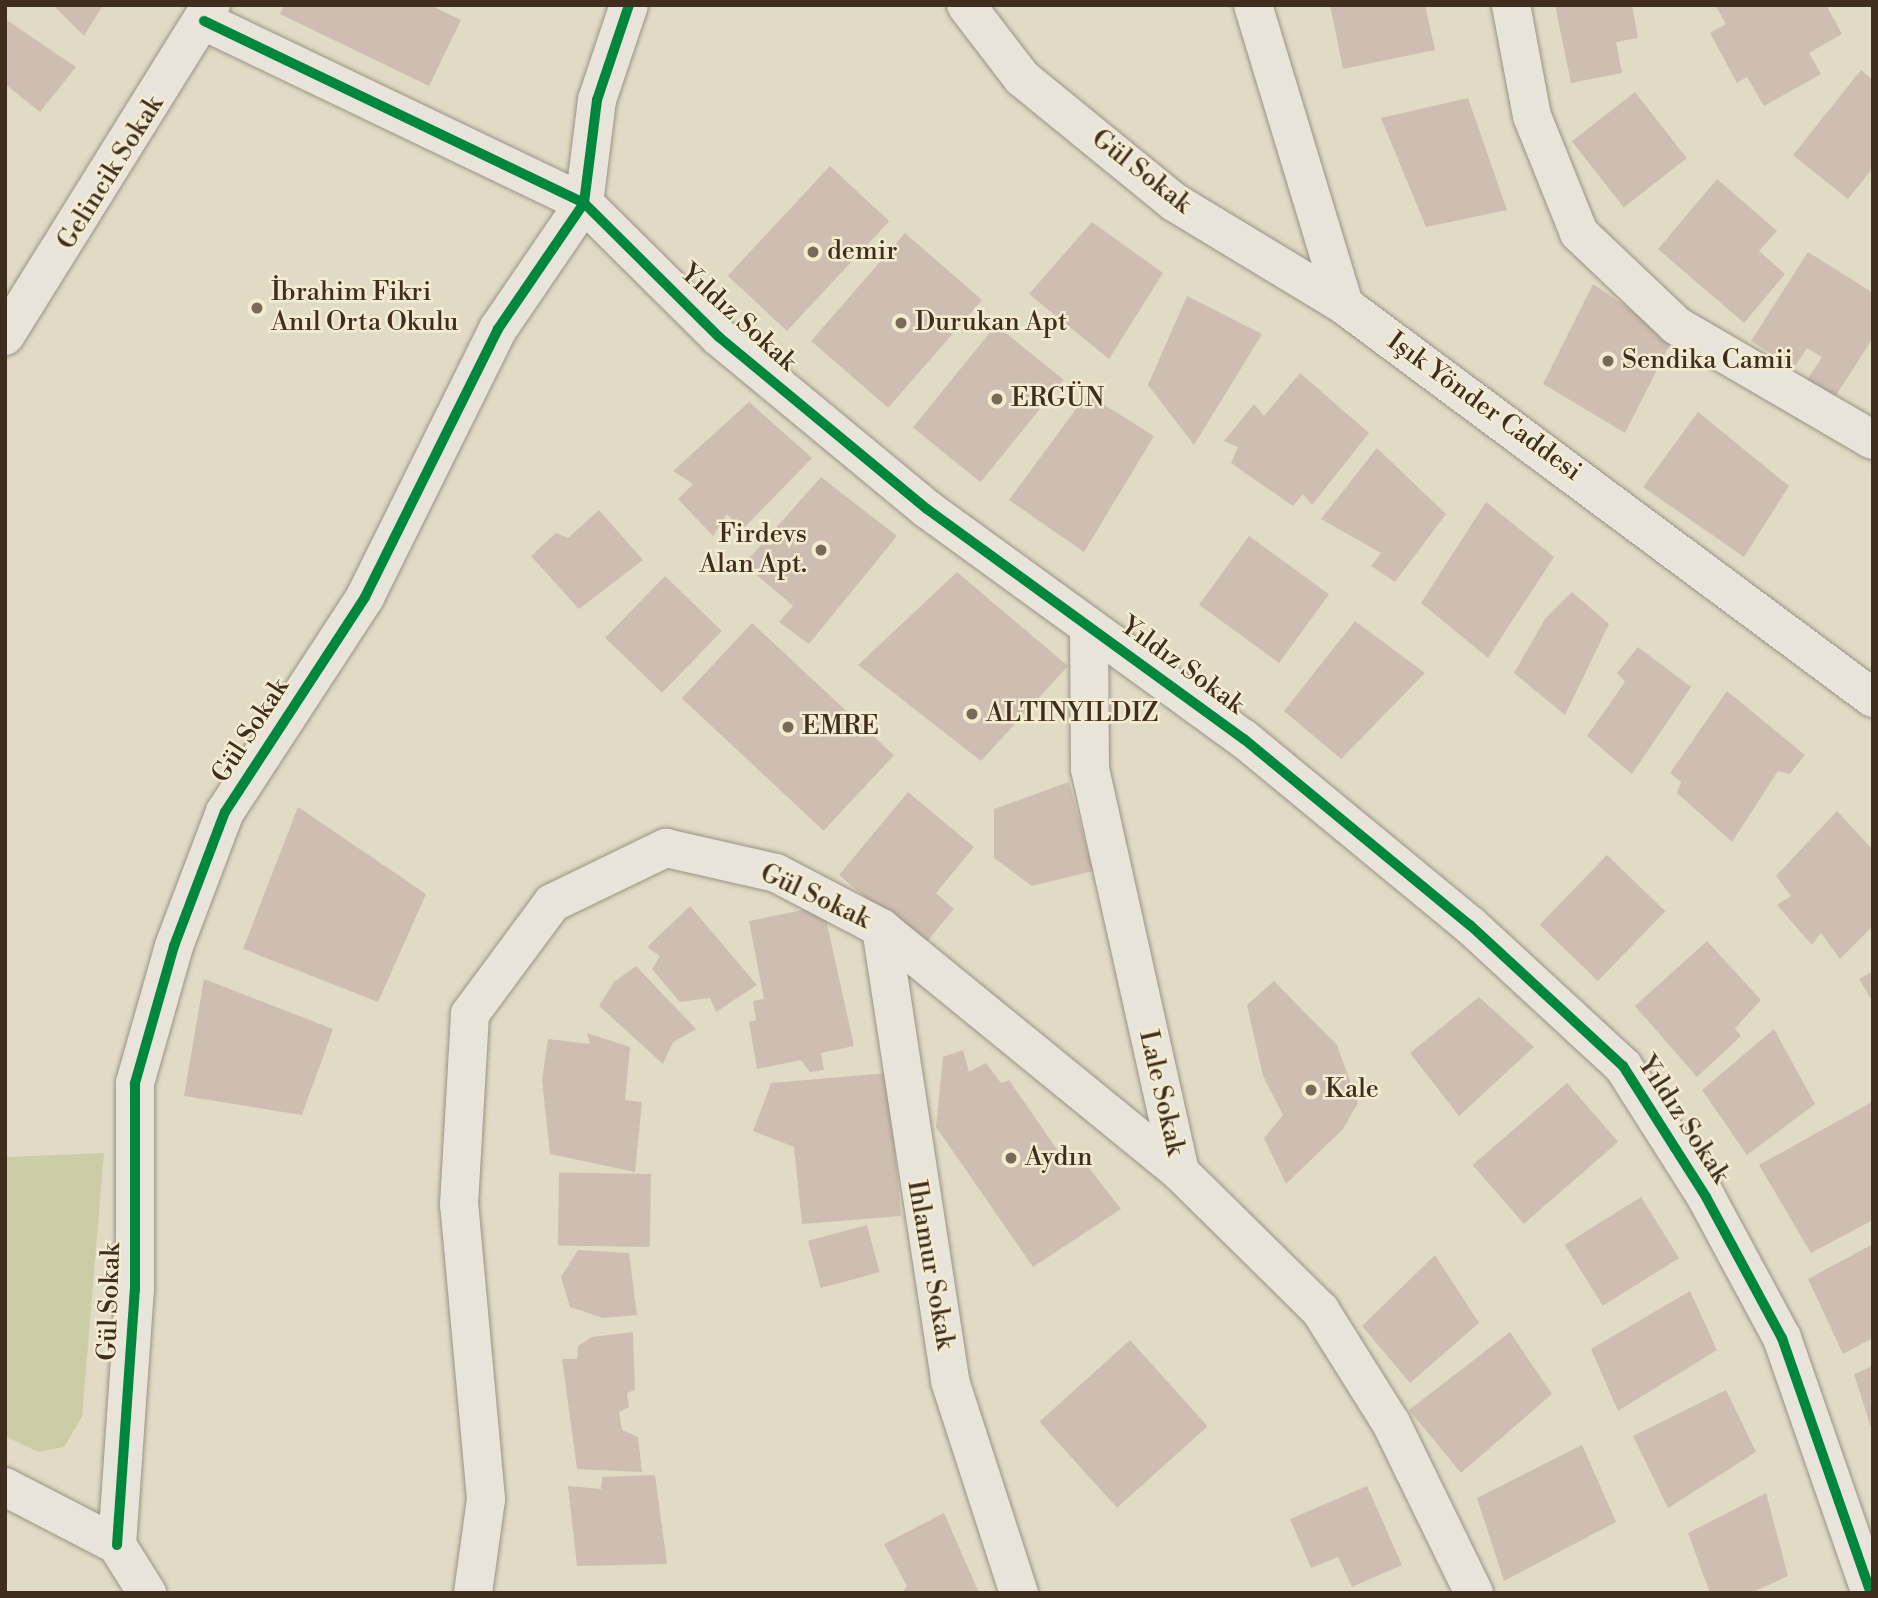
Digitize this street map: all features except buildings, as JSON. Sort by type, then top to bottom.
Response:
[{"type":"street","name":"Gül Sokak","points":[[117,1545],[135,1290],[135,1083],[174,946],[225,812],[365,597],[498,329],[583,203],[597,100],[629,5]]},
{"type":"street","name":"Gül Sokak","points":[[966,5],[1022,78],[1174,202],[1344,305]]},
{"type":"street","points":[[1253,5],[1344,305]]},
{"type":"street","points":[[1511,5],[1532,116],[1580,233],[1677,326],[1873,440]]},
{"type":"street","name":"Yıldız Sokak","points":[[207,13],[583,203],[719,337],[927,509],[1266,757],[1470,925],[1623,1066],[1706,1197],[1782,1338],[1871,1593]]},
{"type":"street","name":"Gelincik Sokak","points":[[5,336],[207,13]]},
{"type":"street","name":"Işık Yönder Caddesi","points":[[1344,305],[1873,698]]},
{"type":"street","name":"Lale Sokak","points":[[1090,627],[1090,769],[1180,1172],[1320,1310],[1391,1423],[1474,1593]]},
{"type":"street","name":"Gül Sokak","points":[[473,1593],[486,1499],[458,1205],[470,1014],[552,903],[666,848],[776,873],[881,929],[1180,1172]]},
{"type":"street","name":"Ihlamur Sokak","points":[[881,929],[950,1381],[1019,1593]]},
{"type":"street","points":[[5,1487],[117,1545],[147,1593]]},
{"type":"green space","points":[[104,1153],[82,1417],[64,1447],[38,1452],[5,1436],[5,1157]]},
{"type":"cycle path","points":[[117,1545],[135,1290],[135,1083],[174,946],[225,812],[365,597],[498,329],[584,203],[597,100],[629,5]]},
{"type":"cycle path","points":[[204,21],[584,203],[719,337],[927,509],[1244,739],[1470,925],[1623,1066],[1706,1197],[1782,1338],[1871,1593]]},
{"type":"place","name":"demir","points":[[813,252]]},
{"type":"place","name":"İbrahim Fikri Anıl Orta Okulu","points":[[257,308]]},
{"type":"place","name":"Durukan Apt","points":[[901,323]]},
{"type":"place","name":"Sendika Camii","points":[[1608,361]]},
{"type":"place","name":"ERGÜN","points":[[997,399]]},
{"type":"place","name":"Firdevs Alan Apt.","points":[[821,550]]},
{"type":"place","name":"ALTINYILDIZ","points":[[972,714]]},
{"type":"place","name":"EMRE","points":[[788,727]]},
{"type":"place","name":"Kale","points":[[1311,1090]]},
{"type":"place","name":"Aydın","points":[[1011,1158]]}]
